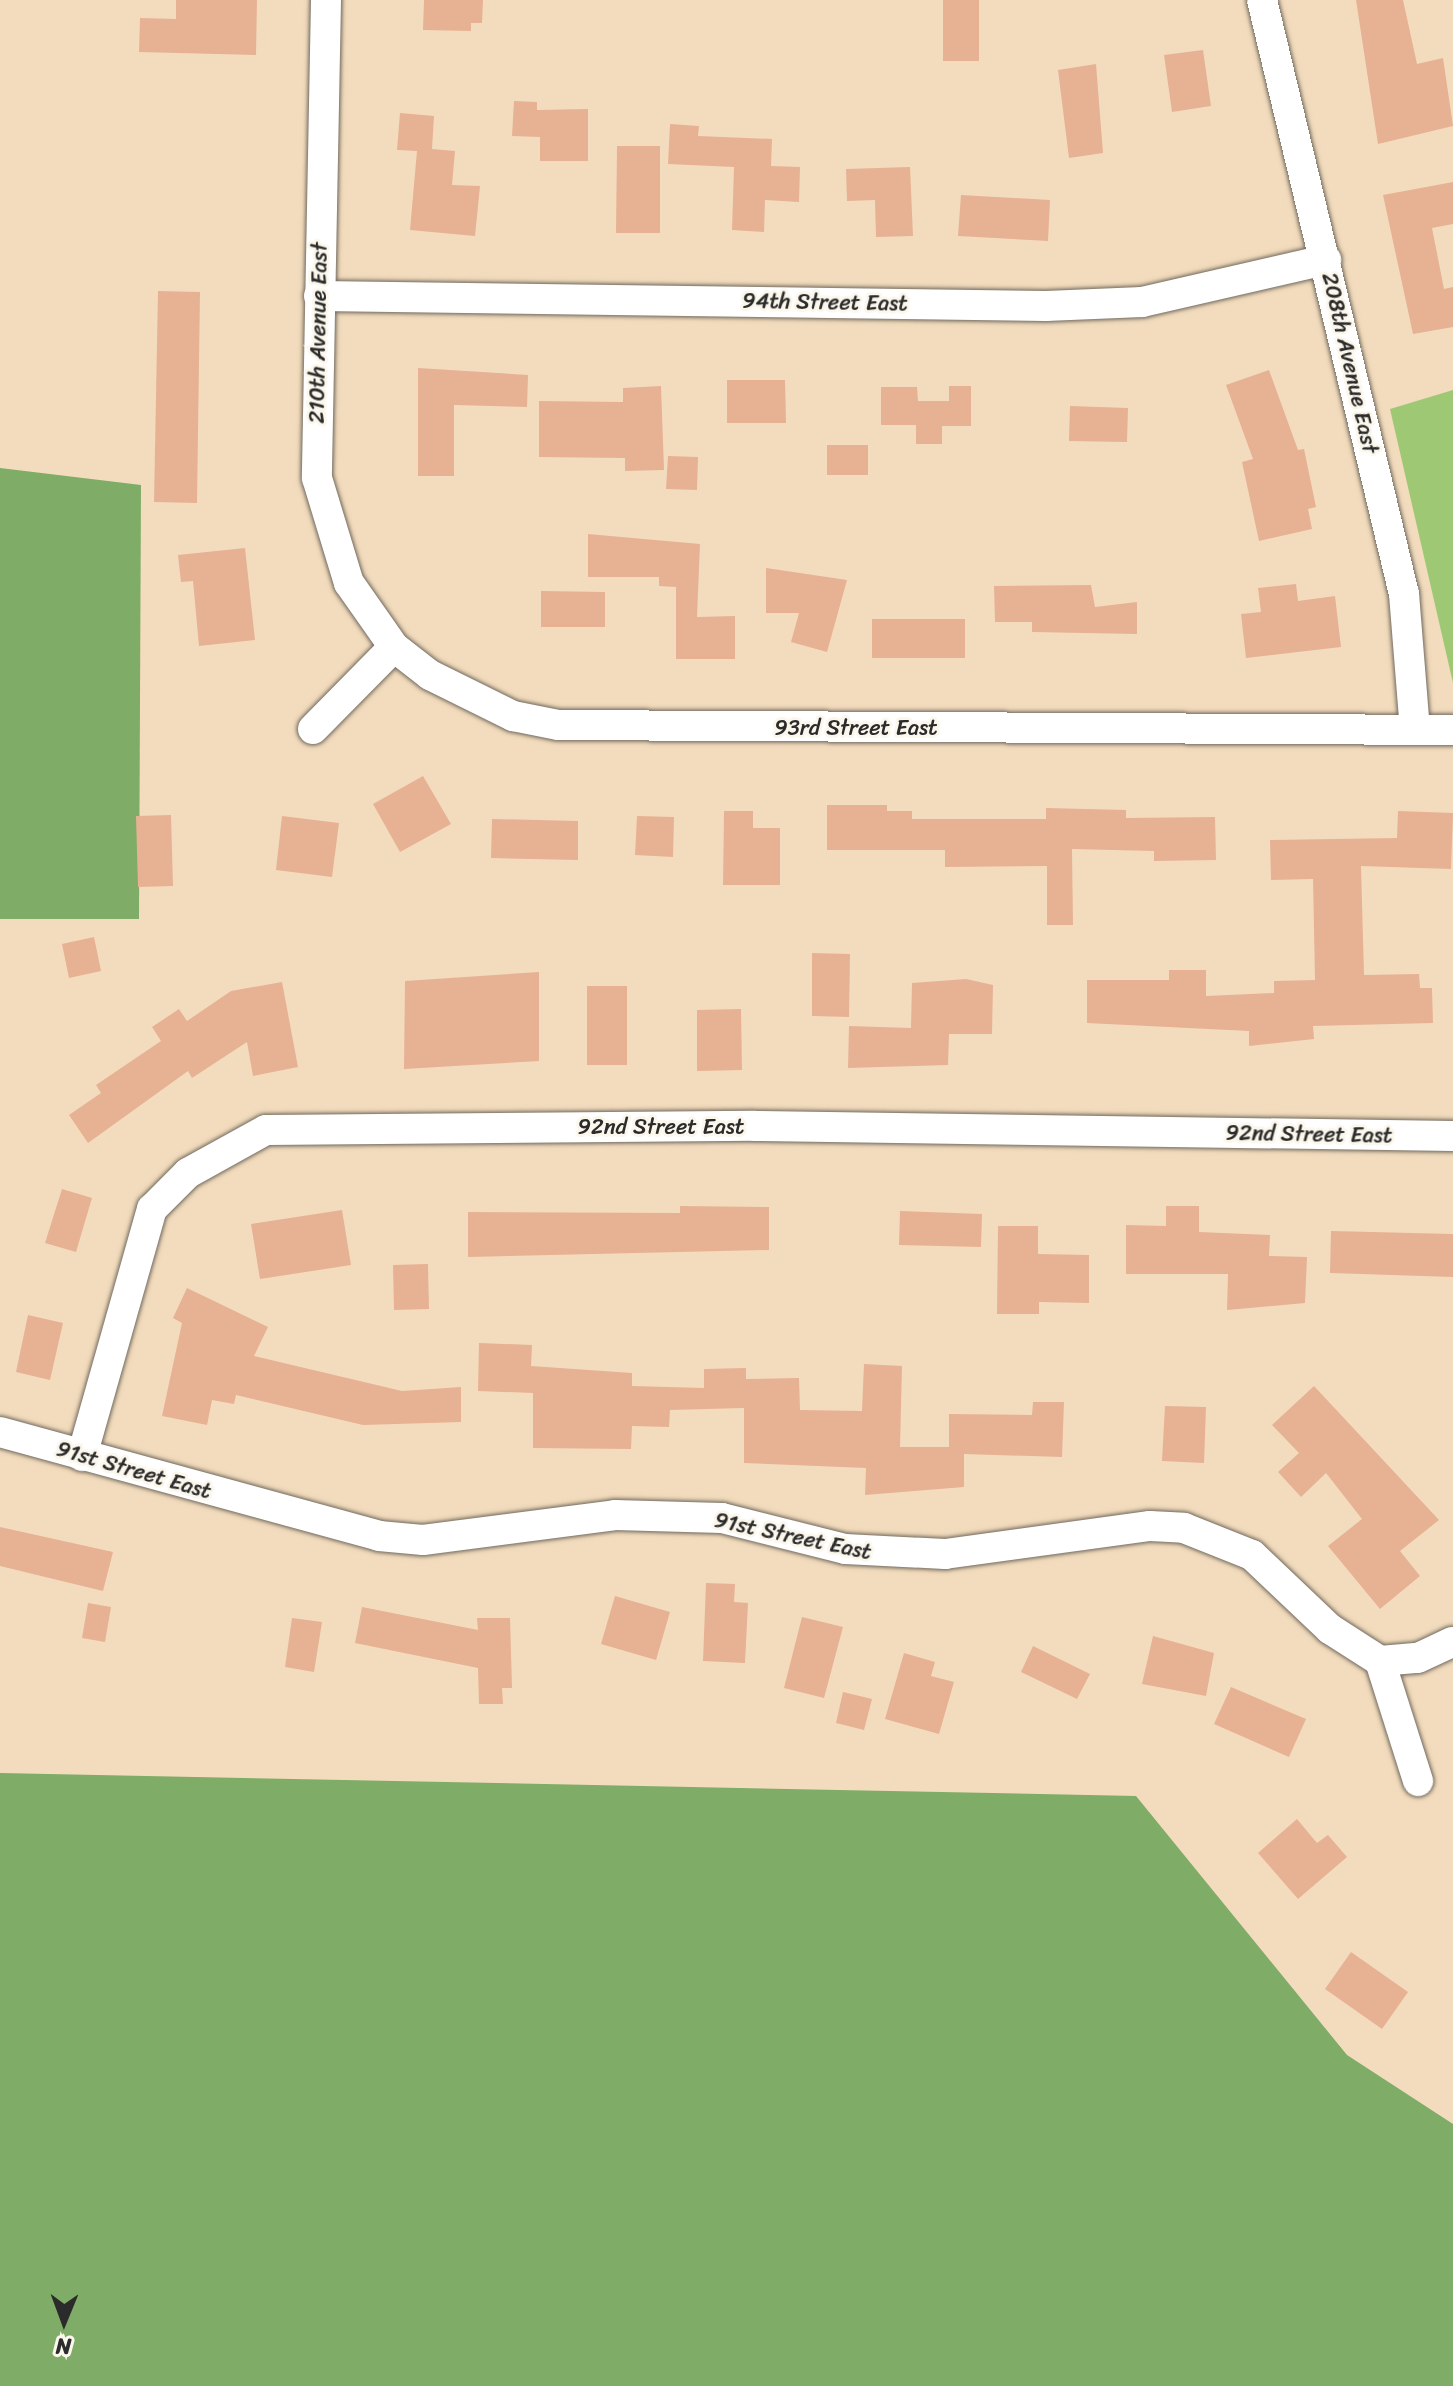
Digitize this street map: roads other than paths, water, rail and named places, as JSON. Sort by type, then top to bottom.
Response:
[{"type":"street","name":"210th Avenue East","points":[[326,0],[317,478],[349,583],[394,647]]},
{"type":"street","name":"208th Avenue East","points":[[1262,0],[1404,594],[1415,730]]},
{"type":"street","name":"94th Street East","points":[[319,296],[1046,306],[1142,302],[1326,260]]},
{"type":"street","name":"93rd Street East","points":[[394,647],[430,675],[513,716],[558,725],[1453,730]]},
{"type":"street","points":[[313,729],[394,647]]},
{"type":"street","name":"92nd Street East","points":[[82,1456],[152,1209],[188,1173],[266,1130],[755,1126],[1453,1136]]},
{"type":"street","name":"91st Street East","points":[[0,1432],[379,1536],[423,1540],[615,1515],[661,1516],[722,1518],[858,1551],[945,1554],[1150,1526],[1184,1528],[1252,1555],[1330,1629],[1380,1661]]},
{"type":"street","points":[[1418,1781],[1380,1661],[1418,1658],[1453,1642]]}]
